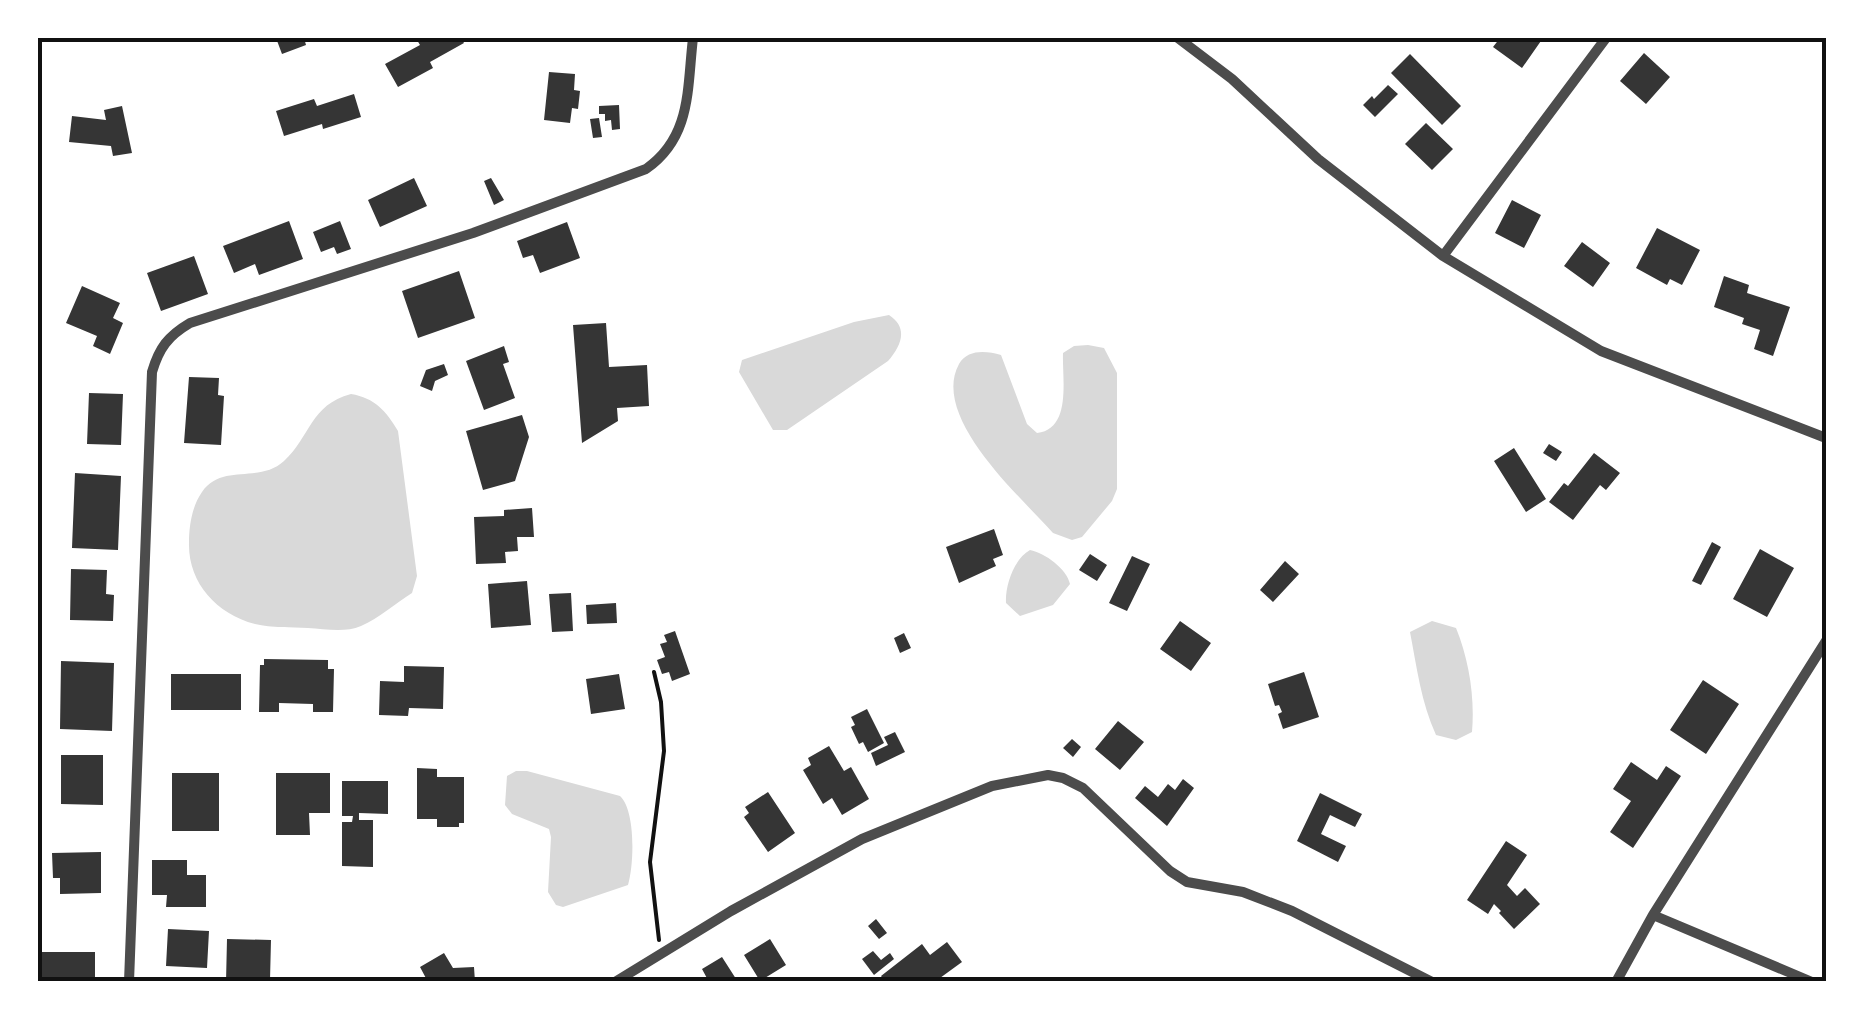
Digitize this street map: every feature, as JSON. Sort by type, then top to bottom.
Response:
[{"type":"street","points":[[129,982],[152,372],[159,350],[171,334],[190,323],[473,233],[646,169],[664,157],[676,141],[694,38]]},
{"type":"street","points":[[1178,38],[1220,70],[1318,159],[1443,256],[1601,351],[1825,434]]},
{"type":"street","points":[[1443,256],[1606,38]]},
{"type":"street","points":[[1616,982],[1826,642]]},
{"type":"street","points":[[615,982],[731,910],[862,839],[992,786],[1048,775],[1082,788],[1170,871],[1188,882],[1243,892],[1292,911],[1432,982]]},
{"type":"street","points":[[1654,915],[1812,982]]},
{"type":"path","points":[[654,672],[661,702],[664,751],[650,862],[654,916],[664,954]]},
{"type":"shaded area","points":[[889,315],[899,326],[901,337],[888,361],[787,430],[773,430],[739,372],[742,360],[854,322]]},
{"type":"shaded area","points":[[1074,346],[1104,348],[1117,373],[1117,489],[1112,501],[1082,537],[1072,540],[1053,533],[983,455],[957,408],[953,385],[959,364],[967,356],[983,352],[1001,355],[1027,424],[1037,433],[1048,429],[1060,413],[1063,353]]},
{"type":"shaded area","points":[[351,394],[379,407],[398,431],[417,576],[412,593],[368,623],[348,629],[261,625],[228,613],[207,594],[193,571],[190,523],[202,492],[220,478],[274,468],[293,451],[319,413]]},
{"type":"shaded area","points":[[1030,550],[1054,562],[1070,584],[1053,605],[1020,616],[1006,603],[1007,588],[1015,566]]},
{"type":"shaded area","points":[[1432,621],[1456,628],[1468,666],[1472,732],[1456,740],[1436,735],[1417,672],[1410,632]]},
{"type":"shaded area","points":[[516,771],[620,796],[631,825],[628,885],[563,907],[556,905],[548,892],[549,829],[512,814],[505,805],[507,776]]},
{"type":"building","points":[[276,38],[304,38],[306,45],[282,54]]},
{"type":"building","points":[[461,38],[464,43],[430,62],[433,68],[398,87],[385,64],[420,45],[417,40]]},
{"type":"building","points":[[1500,38],[1543,38],[1522,68],[1493,47]]},
{"type":"building","points":[[1644,53],[1670,77],[1646,104],[1620,81]]},
{"type":"building","points":[[1410,54],[1461,106],[1442,125],[1391,73]]},
{"type":"building","points":[[549,72],[575,74],[574,90],[580,91],[578,109],[572,108],[570,123],[544,120]]},
{"type":"building","points":[[1388,85],[1398,94],[1375,117],[1363,105]]},
{"type":"building","points":[[354,94],[361,117],[284,136],[276,111],[314,99],[317,106]]},
{"type":"building","points":[[619,105],[620,129],[612,130],[611,120],[605,121],[605,114],[599,114],[599,106]]},
{"type":"building","points":[[122,106],[132,153],[113,156],[111,146],[69,142],[72,116],[106,120],[104,110]]},
{"type":"building","points":[[599,118],[602,137],[593,138],[590,119]]},
{"type":"building","points":[[1426,123],[1453,149],[1432,170],[1405,144]]},
{"type":"building","points":[[414,178],[427,206],[380,227],[368,200]]},
{"type":"building","points":[[491,178],[504,200],[494,205],[484,181]]},
{"type":"building","points":[[1512,200],[1541,215],[1524,248],[1495,233]]},
{"type":"building","points":[[289,221],[303,259],[259,275],[255,264],[234,273],[223,246]]},
{"type":"building","points":[[340,221],[351,249],[337,254],[334,247],[321,252],[313,232]]},
{"type":"building","points":[[567,222],[580,258],[540,273],[533,255],[523,258],[517,241]]},
{"type":"building","points":[[1657,228],[1700,250],[1682,285],[1670,279],[1667,285],[1636,268]]},
{"type":"building","points":[[1582,242],[1610,263],[1593,287],[1564,266]]},
{"type":"building","points":[[194,256],[208,294],[161,311],[147,273]]},
{"type":"building","points":[[459,271],[475,318],[418,338],[402,291]]},
{"type":"building","points":[[1724,276],[1749,285],[1747,293],[1790,307],[1773,356],[1754,349],[1760,330],[1742,324],[1744,318],[1714,307]]},
{"type":"building","points":[[82,286],[120,303],[113,318],[123,323],[110,354],[93,346],[97,336],[66,323]]},
{"type":"building","points":[[606,323],[609,367],[647,365],[649,406],[617,408],[618,421],[582,443],[573,325]]},
{"type":"building","points":[[504,346],[509,362],[503,364],[515,398],[484,410],[466,361]]},
{"type":"building","points":[[444,364],[448,375],[435,381],[432,391],[420,386],[426,370]]},
{"type":"building","points":[[189,377],[219,378],[218,395],[224,396],[221,445],[184,443]]},
{"type":"building","points":[[89,393],[123,394],[121,445],[87,444]]},
{"type":"building","points":[[522,415],[529,437],[515,481],[483,490],[466,431]]},
{"type":"building","points":[[1549,444],[1562,452],[1556,461],[1543,453]]},
{"type":"building","points":[[1514,448],[1546,499],[1526,512],[1494,461]]},
{"type":"building","points":[[1594,453],[1620,473],[1606,490],[1600,485],[1573,520],[1549,502],[1564,483],[1568,486]]},
{"type":"building","points":[[75,473],[121,476],[118,550],[72,548]]},
{"type":"building","points":[[532,508],[534,537],[517,537],[518,551],[505,552],[506,563],[476,564],[474,517],[504,516],[504,510]]},
{"type":"building","points":[[994,529],[1003,555],[993,559],[996,566],[959,583],[946,547]]},
{"type":"building","points":[[1712,542],[1721,547],[1701,585],[1692,581]]},
{"type":"building","points":[[1760,549],[1794,568],[1767,617],[1733,599]]},
{"type":"building","points":[[1090,554],[1107,565],[1097,581],[1079,570]]},
{"type":"building","points":[[1132,556],[1150,564],[1127,611],[1109,603]]},
{"type":"building","points":[[1285,561],[1299,574],[1273,602],[1260,590]]},
{"type":"building","points":[[71,569],[107,570],[106,594],[114,595],[113,621],[70,620]]},
{"type":"building","points":[[527,581],[531,625],[491,628],[488,584]]},
{"type":"building","points":[[571,593],[573,631],[552,632],[549,594]]},
{"type":"building","points":[[616,603],[617,623],[587,624],[586,605]]},
{"type":"building","points":[[1180,621],[1211,643],[1191,671],[1160,649]]},
{"type":"building","points":[[675,631],[690,674],[672,681],[669,672],[662,674],[657,660],[665,657],[660,644],[667,642],[664,635]]},
{"type":"building","points":[[904,633],[911,648],[900,653],[894,638]]},
{"type":"building","points":[[264,659],[328,660],[328,669],[334,669],[333,712],[313,712],[313,704],[279,703],[279,712],[259,712],[260,665],[264,665]]},
{"type":"building","points":[[61,661],[114,663],[112,731],[60,729]]},
{"type":"building","points":[[404,666],[444,667],[443,709],[409,708],[408,716],[379,715],[380,681],[404,682]]},
{"type":"building","points":[[1304,672],[1319,717],[1283,729],[1278,714],[1282,712],[1279,705],[1275,706],[1268,684]]},
{"type":"building","points":[[171,674],[241,674],[241,710],[171,710]]},
{"type":"building","points":[[619,674],[625,709],[591,714],[586,679]]},
{"type":"building","points":[[1703,680],[1739,704],[1706,754],[1670,730]]},
{"type":"building","points":[[867,709],[884,743],[868,752],[851,727],[855,725],[851,717]]},
{"type":"building","points":[[1118,721],[1144,742],[1120,770],[1095,749]]},
{"type":"building","points":[[895,732],[905,752],[876,766],[871,753],[888,745],[884,737]]},
{"type":"building","points":[[1072,739],[1081,747],[1073,757],[1063,748]]},
{"type":"building","points":[[829,746],[844,771],[851,767],[869,799],[842,815],[832,798],[823,804],[803,770],[811,765],[808,758]]},
{"type":"building","points":[[61,755],[103,755],[103,805],[61,804]]},
{"type":"building","points":[[1631,762],[1657,780],[1666,766],[1681,776],[1633,848],[1610,832],[1631,801],[1613,789]]},
{"type":"building","points":[[417,768],[437,769],[437,777],[464,777],[464,823],[459,823],[459,827],[437,827],[437,819],[417,819]]},
{"type":"building","points":[[172,773],[219,773],[219,831],[172,831]]},
{"type":"building","points":[[276,773],[330,773],[330,813],[309,813],[310,835],[276,835]]},
{"type":"building","points":[[1183,779],[1194,788],[1167,826],[1135,798],[1145,786],[1158,797],[1168,784],[1175,790]]},
{"type":"building","points":[[342,781],[388,781],[388,814],[359,813],[359,820],[373,820],[373,867],[342,866],[342,822],[352,822],[353,816],[342,816]]},
{"type":"building","points":[[768,792],[795,833],[768,852],[744,817],[749,813],[745,807]]},
{"type":"building","points":[[1320,793],[1362,814],[1355,827],[1330,815],[1321,834],[1346,846],[1338,862],[1297,841]]},
{"type":"building","points":[[1506,841],[1527,855],[1507,885],[1517,896],[1525,888],[1540,904],[1514,929],[1494,904],[1488,914],[1467,900]]},
{"type":"building","points":[[101,852],[101,893],[60,894],[60,878],[53,878],[52,853]]},
{"type":"building","points":[[152,860],[187,860],[187,875],[206,875],[206,907],[166,907],[167,895],[152,895]]},
{"type":"building","points":[[876,919],[887,933],[879,939],[868,926]]},
{"type":"building","points":[[168,929],[209,931],[207,968],[166,966]]},
{"type":"building","points":[[227,939],[271,940],[270,980],[226,982]]},
{"type":"building","points":[[770,939],[786,965],[760,981],[744,955]]},
{"type":"building","points":[[947,942],[962,962],[940,978],[943,982],[885,982],[881,976],[922,944],[930,955]]},
{"type":"building","points":[[873,951],[881,960],[890,953],[894,959],[874,975],[862,959]]},
{"type":"building","points":[[38,952],[95,952],[95,978],[38,982]]},
{"type":"building","points":[[444,953],[453,968],[474,967],[475,982],[428,982],[420,967]]},
{"type":"building","points":[[722,957],[738,982],[709,982],[702,969]]}]
